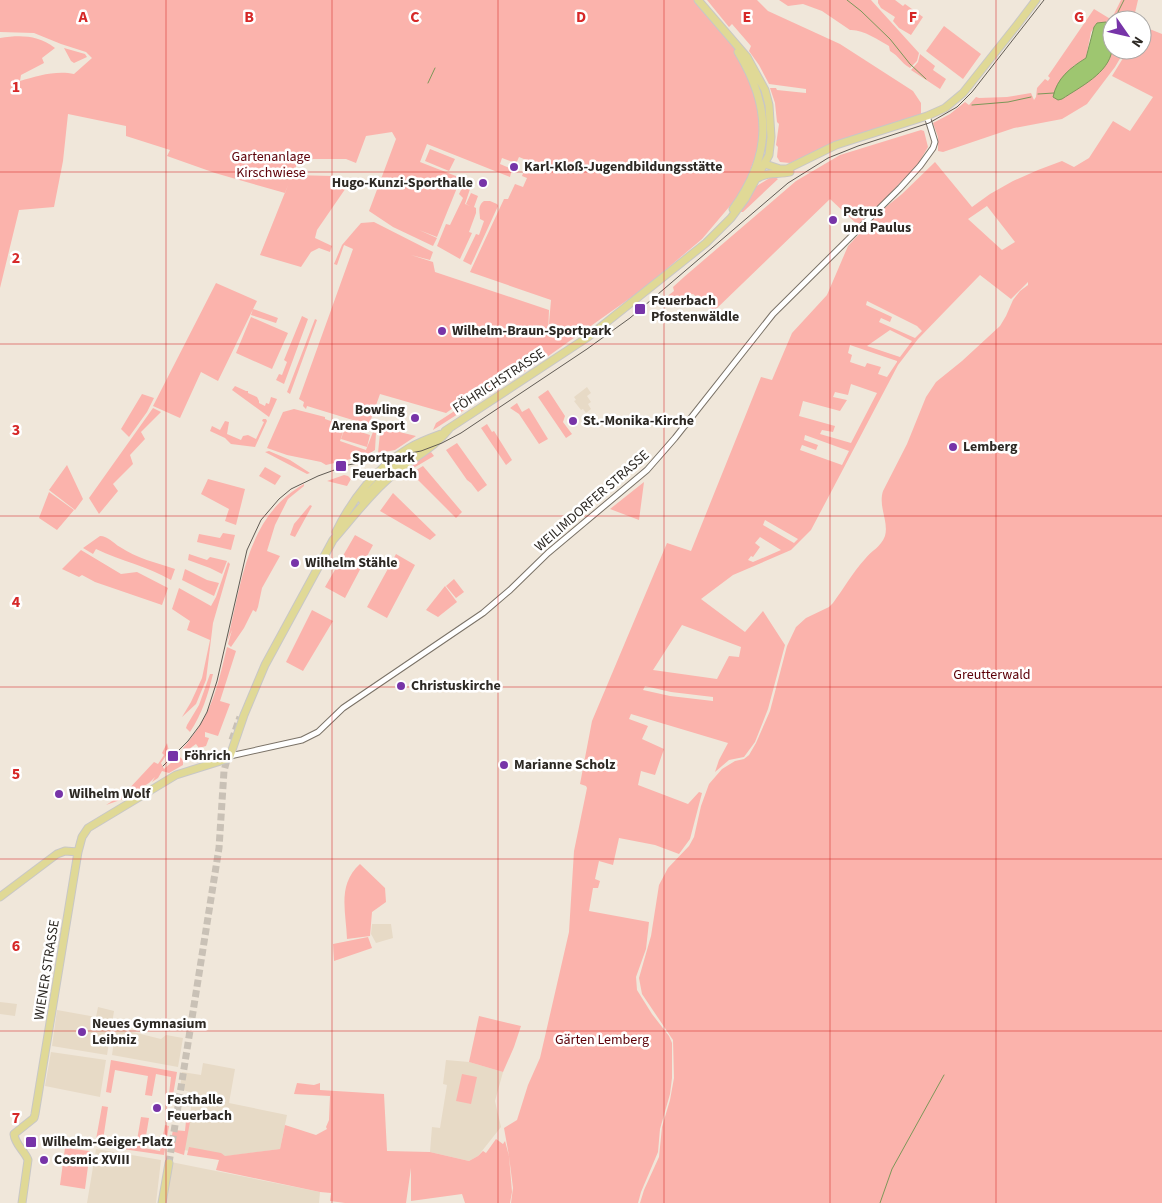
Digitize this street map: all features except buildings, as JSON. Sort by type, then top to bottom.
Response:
[{"type":"main road","points":[[692,253],[706,243],[742,204],[770,152],[772,137],[771,119],[765,90],[747,57],[698,0]]},
{"type":"main road","points":[[754,169],[764,165],[780,169],[791,168],[829,148],[927,116],[945,108],[963,93],[1036,0]]},
{"type":"main road","points":[[692,253],[734,207],[743,194],[754,169],[762,142],[764,125],[755,83],[731,40]]},
{"type":"main road","points":[[757,178],[771,174],[782,175],[791,172],[829,148]]},
{"type":"main road","points":[[770,152],[774,162],[780,169]]},
{"type":"main road","points":[[759,155],[771,174]]},
{"type":"main road","name":"FÖHRICHSTRASSE","points":[[230,756],[244,714],[265,665],[334,540],[354,509],[391,470],[441,434],[562,355],[628,306],[692,253]]},
{"type":"main road","points":[[354,509],[399,470],[442,438],[449,429]]},
{"type":"main road","name":"WIENER STRASSE","points":[[22,1203],[28,1160],[17,1143],[14,1134],[34,1118],[50,1033],[78,852],[82,838],[88,828],[176,775],[226,759],[230,756]]},
{"type":"main road","points":[[0,897],[57,854],[65,851],[82,838]]},
{"type":"main road","points":[[65,851],[78,852]]},
{"type":"main road","points":[[162,1203],[169,1163]]},
{"type":"street","name":"WEILIMDORFER STRASSE","points":[[230,756],[302,740],[318,732],[343,708],[483,613],[555,547],[647,470],[675,438],[773,314],[920,166],[933,148],[934,142],[927,116]]},
{"type":"shaded area","points":[[1102,22],[1102,60],[1109,60],[1093,79],[1058,100],[1053,97],[1058,84],[1065,74],[1086,58],[1094,27],[1097,23]]},
{"type":"shaded area","points":[[587,387],[591,393],[587,396],[591,402],[588,404],[591,409],[586,413],[574,401],[576,400],[574,397]]},
{"type":"shaded area","points":[[372,924],[391,924],[393,938],[376,943],[371,934]]},
{"type":"shaded area","points":[[0,1002],[17,1004],[15,1016],[0,1014]]},
{"type":"shaded area","name":"Neues Gymnasium Leibniz","points":[[98,1007],[114,1011],[107,1055],[52,1046],[57,1010],[96,1017]]},
{"type":"shaded area","points":[[116,1028],[161,1039],[166,1035],[183,1038],[178,1067],[112,1055]]},
{"type":"shaded area","points":[[51,1052],[106,1060],[100,1097],[45,1086]]},
{"type":"shaded area","points":[[446,1060],[469,1062],[503,1072],[495,1101],[501,1127],[478,1156],[469,1161],[430,1152],[432,1127],[440,1128],[447,1085],[443,1084]]},
{"type":"shaded area","points":[[203,1063],[235,1069],[229,1103],[287,1115],[280,1149],[220,1157],[184,1150],[191,1110],[190,1092],[180,1089],[182,1072],[201,1075]]},
{"type":"shaded area","points":[[96,1149],[161,1160],[156,1203],[87,1203]]},
{"type":"shaded area","points":[[171,1162],[320,1192],[319,1203],[164,1203]]},
{"type":"green space","name":"Gartenanlage Kirschwiese","points":[[0,0],[696,0],[731,41],[754,85],[762,132],[747,179],[735,200],[702,239],[643,289],[547,357],[433,430],[436,423],[538,357],[459,407],[456,406],[446,413],[380,394],[369,425],[307,406],[306,409],[303,406],[304,402],[299,399],[353,249],[344,245],[337,265],[334,264],[342,245],[361,223],[374,222],[433,252],[430,260],[411,255],[433,262],[435,272],[549,310],[548,335],[551,300],[470,272],[504,199],[508,199],[515,184],[523,187],[527,178],[522,176],[524,171],[527,171],[531,162],[519,157],[515,166],[513,162],[502,158],[500,164],[512,169],[510,177],[427,144],[420,162],[461,178],[437,237],[419,230],[437,238],[433,246],[393,227],[369,211],[396,139],[392,132],[366,136],[356,163],[346,159],[296,159],[293,175],[332,176],[350,182],[317,230],[315,238],[332,246],[330,252],[319,248],[311,252],[301,267],[260,255],[285,193],[215,173],[167,156],[170,150],[126,136],[126,126],[68,114],[63,161],[54,207],[19,210],[0,288],[0,38],[15,36],[35,38],[55,48],[42,58],[44,63],[21,75],[20,81],[54,73],[74,74],[92,58],[86,52],[34,33],[0,32]]},
{"type":"green space","points":[[707,0],[757,0],[768,11],[840,44],[913,91],[921,103],[921,114],[834,144],[790,163],[780,162],[777,157],[778,147],[776,145],[779,124],[770,88],[806,93],[806,89],[769,84],[749,51],[751,46],[732,24],[729,27]]},
{"type":"green space","points":[[779,0],[871,0],[919,53],[917,61],[910,68],[890,51],[889,46],[875,38],[860,31],[850,30],[822,11],[803,4],[788,6]]},
{"type":"green space","points":[[878,0],[895,0],[903,6],[905,4],[923,17],[911,35],[899,28],[893,21],[895,17],[881,8]]},
{"type":"green space","points":[[1121,0],[1138,0],[1136,10],[1116,10]]},
{"type":"green space","points":[[1094,9],[1102,14],[1102,24],[1097,23],[1091,32],[1086,58],[1072,67],[1102,58],[1102,60],[1119,60],[1087,104],[1062,119],[1014,128],[943,152],[938,151],[938,137],[933,123],[950,114],[965,102],[969,105],[976,97],[1007,97],[1031,93],[1034,100],[1037,88],[1045,79],[1048,81],[1050,78],[1048,76]]},
{"type":"green space","points":[[944,26],[981,54],[963,79],[926,51]]},
{"type":"green space","points":[[1152,30],[1162,34],[1162,1203],[640,1203],[659,1157],[662,1127],[674,1078],[673,1040],[642,994],[639,978],[651,936],[659,885],[668,868],[689,846],[694,837],[701,806],[709,784],[722,769],[749,755],[756,743],[770,711],[787,646],[796,627],[806,618],[829,607],[833,603],[867,556],[883,540],[886,525],[882,503],[883,491],[907,444],[926,397],[936,382],[1000,326],[1013,300],[1028,285],[1028,282],[1011,299],[980,275],[918,339],[898,365],[811,530],[791,550],[733,575],[701,599],[745,632],[763,611],[785,645],[768,709],[755,742],[744,757],[729,760],[715,772],[728,743],[631,714],[629,719],[648,726],[642,739],[664,749],[655,775],[641,771],[638,785],[688,804],[699,792],[702,793],[690,839],[679,854],[655,845],[619,838],[613,865],[599,861],[595,879],[600,881],[598,888],[593,888],[589,911],[649,922],[646,949],[636,977],[637,990],[672,1043],[670,1094],[660,1129],[658,1152],[638,1203],[511,1203],[513,1188],[504,1128],[517,1120],[528,1085],[540,1058],[569,932],[574,851],[587,788],[580,784],[592,721],[667,543],[691,551],[761,377],[772,380],[792,333],[827,295],[848,246],[863,230],[861,227],[902,194],[935,162],[972,207],[1013,181],[1038,170],[1062,161],[1074,167],[1089,158],[1113,121],[1130,131],[1153,97],[1112,76],[1122,60],[1152,60]],"holes":[[[987,206],[1015,242],[1002,250],[968,219]],[[867,301],[917,326],[922,331],[915,338],[879,322],[881,318],[890,322],[892,317],[866,305]],[[890,330],[912,341],[900,357],[867,346]],[[850,345],[897,362],[887,377],[878,374],[881,367],[867,363],[865,367],[850,362],[852,355],[848,353]],[[851,384],[877,393],[851,443],[820,434],[822,430],[833,432],[835,426],[799,416],[803,401],[840,411],[847,400],[833,397],[835,392],[848,395]],[[805,435],[849,451],[842,465],[800,450],[802,445],[816,450],[818,445],[804,440]],[[765,520],[798,539],[794,543],[763,525]],[[760,537],[781,550],[753,562],[748,560],[751,556],[753,557],[760,547],[755,543]],[[682,625],[741,647],[739,657],[729,656],[717,679],[653,670]],[[645,686],[671,692],[713,697],[713,701],[670,696],[643,690]]]},
{"type":"green space","points":[[64,48],[85,54],[87,57],[74,63]]},
{"type":"green space","points":[[920,54],[935,66],[933,70],[946,79],[940,89],[911,70],[918,62]]},
{"type":"green space","points":[[921,130],[924,131],[928,147],[918,164],[859,226],[830,199],[714,311],[693,294],[671,300],[665,298],[674,291],[673,287],[684,277],[796,181],[840,155]]},
{"type":"green space","points":[[430,149],[455,159],[449,171],[425,161]]},
{"type":"green space","points":[[773,176],[778,179],[743,212],[738,212],[755,187]]},
{"type":"green space","points":[[462,188],[470,189],[465,204],[470,206],[466,204],[471,193],[478,196],[474,207],[476,208],[476,213],[469,232],[472,233],[460,259],[437,246],[446,224],[450,225],[463,198],[459,194]]},
{"type":"green space","points":[[484,201],[490,201],[498,206],[471,265],[463,261],[476,234],[479,235],[484,221],[480,219],[479,210],[480,205]]},
{"type":"green space","points":[[216,283],[257,301],[218,381],[201,372],[180,418],[153,406]]},
{"type":"green space","points":[[253,309],[278,318],[276,323],[251,315]]},
{"type":"green space","points":[[302,316],[308,319],[284,384],[276,380],[279,374],[282,375],[287,362],[284,360]]},
{"type":"green space","points":[[251,317],[288,333],[272,369],[236,353]]},
{"type":"green space","points":[[315,319],[317,320],[290,394],[287,392]]},
{"type":"green space","points":[[235,386],[257,397],[259,403],[265,406],[266,403],[269,404],[271,397],[277,399],[269,417],[232,390]]},
{"type":"green space","points":[[548,390],[565,416],[563,422],[572,434],[566,438],[538,397]]},
{"type":"green space","points":[[142,394],[154,398],[147,412],[129,437],[121,429]]},
{"type":"green space","points":[[517,403],[522,412],[529,408],[548,439],[539,444],[519,414],[510,408]]},
{"type":"green space","points":[[153,408],[161,412],[141,432],[145,439],[130,455],[133,464],[113,484],[118,491],[99,514],[89,498]]},
{"type":"green space","points":[[294,409],[325,417],[325,419],[345,426],[340,441],[366,450],[373,432],[376,433],[375,450],[367,455],[326,465],[267,448],[283,412]]},
{"type":"green space","points":[[263,419],[267,421],[255,447],[231,444],[225,438],[210,431],[212,426],[220,430],[225,421],[229,422],[227,434],[241,440],[243,436],[248,435],[256,439],[264,422],[262,421]]},
{"type":"green space","points":[[487,424],[492,432],[494,431],[512,460],[506,465],[481,428]]},
{"type":"green space","points":[[345,427],[370,435],[367,447],[341,439]]},
{"type":"green space","points":[[387,429],[416,436],[395,450],[378,453],[380,433]]},
{"type":"green space","points":[[457,443],[487,485],[478,492],[446,450]]},
{"type":"green space","points":[[269,451],[290,460],[310,473],[307,474],[265,452]]},
{"type":"green space","points":[[431,452],[434,456],[388,483],[425,454]]},
{"type":"green space","points":[[67,465],[83,499],[75,510],[49,490]]},
{"type":"green space","points":[[423,466],[462,512],[456,518],[411,473]]},
{"type":"green space","points":[[265,467],[281,476],[275,485],[259,476]]},
{"type":"green space","points":[[344,475],[351,479],[347,486],[327,481]]},
{"type":"green space","points":[[208,479],[245,489],[236,525],[225,521],[229,509],[201,494]]},
{"type":"green space","points":[[644,482],[639,520],[610,509]]},
{"type":"green space","points":[[304,484],[288,499],[275,525],[267,551],[280,556],[262,588],[256,612],[253,610],[231,647],[228,644],[232,630],[227,642],[249,553],[258,533],[270,514],[285,498]]},
{"type":"green space","points":[[49,492],[74,510],[57,530],[39,518]]},
{"type":"green space","points":[[393,493],[436,535],[430,540],[380,511]]},
{"type":"green space","points":[[310,505],[312,506],[295,537],[290,535],[294,524]]},
{"type":"green space","points":[[223,533],[235,535],[231,550],[197,542],[199,534],[220,538]]},
{"type":"green space","points":[[355,535],[373,545],[345,598],[325,587]]},
{"type":"green space","points":[[100,536],[108,538],[133,554],[175,569],[171,580],[96,549],[93,554],[83,548]]},
{"type":"green space","points":[[81,550],[121,574],[137,572],[168,588],[162,605],[95,582],[82,575],[79,577],[62,569]]},
{"type":"green space","points":[[189,554],[207,560],[210,557],[227,561],[222,574],[188,560]]},
{"type":"green space","points":[[396,554],[415,565],[387,618],[367,607]]},
{"type":"green space","points":[[228,562],[230,564],[213,623],[206,680],[196,704],[182,717],[202,678],[210,640],[187,630],[190,621],[172,609],[179,588],[211,606]]},
{"type":"green space","points":[[185,569],[207,580],[219,583],[214,596],[182,580]]},
{"type":"green space","points":[[454,579],[464,592],[456,598],[446,586]]},
{"type":"green space","points":[[445,586],[457,602],[438,617],[426,610]]},
{"type":"green space","points":[[312,610],[333,621],[303,671],[286,662]]},
{"type":"green space","points":[[227,647],[236,651],[220,701],[230,704],[218,736],[205,732],[205,737],[209,738],[206,746],[199,748],[196,744],[187,753],[183,748],[201,724],[207,712],[216,688]]},
{"type":"green space","points":[[210,674],[213,674],[207,697],[190,732],[186,728],[187,725],[199,705]]},
{"type":"green space","points":[[167,743],[169,751],[161,763],[164,769],[179,756],[183,760],[183,765],[169,773],[162,771],[158,778],[152,782],[155,777],[149,783],[123,799],[106,805],[126,792],[154,762],[158,764],[164,755],[162,753]]},
{"type":"green space","points":[[360,864],[385,888],[386,902],[372,912],[370,936],[347,939],[344,899],[348,881]]},
{"type":"green space","points":[[368,937],[372,948],[334,961],[333,944]]},
{"type":"green space","points":[[479,1016],[521,1026],[503,1072],[469,1062]]},
{"type":"green space","points":[[111,1060],[177,1072],[173,1095],[169,1094],[171,1077],[156,1074],[152,1096],[145,1095],[148,1076],[115,1070],[111,1093],[106,1092]]},
{"type":"green space","points":[[462,1074],[477,1077],[471,1104],[456,1101]]},
{"type":"green space","points":[[297,1083],[314,1085],[320,1083],[320,1090],[384,1094],[387,1151],[430,1152],[469,1161],[483,1151],[486,1153],[496,1139],[503,1144],[505,1141],[509,1156],[512,1192],[510,1203],[465,1203],[462,1194],[411,1201],[411,1168],[406,1203],[345,1203],[330,1201],[331,1193],[216,1170],[219,1160],[187,1155],[189,1147],[221,1153],[225,1156],[280,1149],[285,1125],[316,1135],[327,1129],[330,1096],[294,1094]]},
{"type":"green space","points":[[102,1106],[108,1107],[103,1140],[136,1146],[141,1117],[149,1118],[144,1148],[160,1151],[165,1125],[169,1126],[164,1155],[95,1145]]},
{"type":"green space","points":[[187,1111],[192,1111],[184,1155],[169,1150],[173,1130],[185,1131]]},
{"type":"green space","points":[[65,1148],[90,1151],[85,1189],[60,1185]]},
{"type":"waterway","points":[[847,0],[890,39],[910,64],[926,79]]},
{"type":"waterway","points":[[1119,10],[1124,0]]},
{"type":"waterway","points":[[428,83],[435,68]]},
{"type":"waterway","points":[[1038,94],[1054,93]]},
{"type":"waterway","points":[[972,105],[1008,102],[1031,97]]},
{"type":"waterway","points":[[880,1203],[892,1169],[944,1075]]},
{"type":"tunnel","points":[[232,740],[240,717]]},
{"type":"tunnel","points":[[169,1163],[219,848],[224,771],[228,756]]},
{"type":"tram line","points":[[163,766],[188,741],[207,712],[217,681],[247,550],[261,520],[279,499],[291,489],[318,476],[348,465],[421,451],[461,433],[630,318],[788,183],[828,158],[858,146],[929,123],[957,107],[972,92],[1044,0]]},
{"type":"place","name":"Karl-Kloß-Jugendbildungsstätte","points":[[514,167]]},
{"type":"place","name":"Hugo-Kunzi-Sporthalle","points":[[483,183]]},
{"type":"place","name":"Petrus und Paulus","points":[[833,220]]},
{"type":"place","name":"Feuerbach Pfostenwäldle","points":[[640,309]]},
{"type":"place","name":"Wilhelm-Braun-Sportpark","points":[[442,331]]},
{"type":"place","name":"Bowling Arena Sport","points":[[415,418]]},
{"type":"place","name":"St.-Monika-Kirche","points":[[573,421]]},
{"type":"place","name":"Lemberg","points":[[953,447]]},
{"type":"place","name":"Sportpark Feuerbach","points":[[341,466]]},
{"type":"place","name":"Wilhelm Stähle","points":[[295,563]]},
{"type":"place","name":"Christuskirche","points":[[401,686]]},
{"type":"place","name":"Föhrich","points":[[173,756]]},
{"type":"place","name":"Marianne Scholz","points":[[504,765]]},
{"type":"place","name":"Wilhelm Wolf","points":[[59,794]]},
{"type":"place","name":"Neues Gymnasium Leibniz","points":[[82,1032]]},
{"type":"place","name":"Festhalle Feuerbach","points":[[157,1108]]},
{"type":"place","name":"Wilhelm-Geiger-Platz","points":[[31,1142]]},
{"type":"place","name":"Cosmic XVIII","points":[[44,1160]]},
{"type":"park label","name":"Greutterwald","points":[[992,675]]},
{"type":"park label","name":"Gärten Lemberg","points":[[602,1040]]}]
